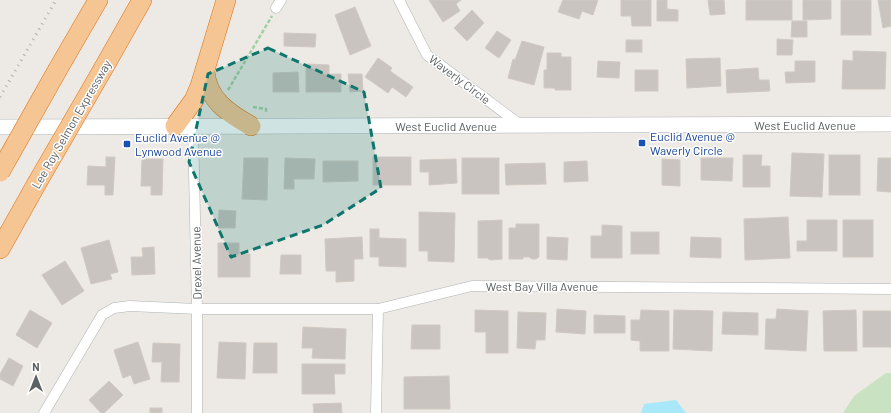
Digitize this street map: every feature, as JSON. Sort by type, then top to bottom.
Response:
[{"type":"highway","points":[[0,172],[98,0]]},
{"type":"highway","name":"Lee Roy Selmon Expressway","points":[[0,248],[142,0]]},
{"type":"highway","points":[[184,126],[205,72],[226,0]]},
{"type":"highway","points":[[205,72],[208,86],[215,100],[227,112],[250,126]]},
{"type":"street","name":"Waverly Circle","points":[[399,0],[427,55],[523,126]]},
{"type":"street","name":"West Euclid Avenue","points":[[0,127],[891,124]]},
{"type":"street","name":"Drexel Avenue","points":[[44,413],[102,315],[114,308],[130,306],[197,309],[184,126]]},
{"type":"street","name":"West Bay Villa Avenue","points":[[197,309],[378,309],[472,286],[891,289]]},
{"type":"street","points":[[197,309],[197,413]]},
{"type":"street","points":[[376,413],[378,309]]},
{"type":"path","points":[[227,92],[279,4]]},
{"type":"path","points":[[250,106],[266,109],[266,113]]},
{"type":"highlighted area","points":[[268,48],[364,92],[381,188],[323,225],[231,257],[189,162],[208,74]]},
{"type":"green space","points":[[886,373],[891,373],[891,413],[843,413],[854,396]]},
{"type":"water","points":[[676,400],[686,413],[641,413],[644,404]]},
{"type":"building","points":[[429,0],[461,0],[456,4],[460,11],[443,22]]},
{"type":"building","points":[[563,0],[598,0],[593,15],[582,11],[579,19],[558,12]]},
{"type":"building","points":[[621,0],[651,0],[651,26],[632,26],[631,16],[621,16]]},
{"type":"building","points":[[657,0],[667,0],[667,9],[678,10],[678,21],[657,21]]},
{"type":"building","points":[[708,0],[724,0],[725,14],[710,15]]},
{"type":"building","points":[[746,0],[792,0],[792,20],[746,20]]},
{"type":"building","points":[[803,0],[831,0],[831,19],[803,20]]},
{"type":"building","points":[[841,0],[871,0],[871,35],[841,35]]},
{"type":"building","points":[[878,0],[891,0],[891,26],[883,28]]},
{"type":"building","points":[[355,7],[371,46],[350,55],[335,15]]},
{"type":"building","points":[[472,10],[484,23],[467,41],[454,28]]},
{"type":"building","points":[[792,21],[807,21],[807,37],[791,37]]},
{"type":"building","points":[[497,31],[511,40],[499,58],[485,48]]},
{"type":"building","points":[[284,33],[316,34],[315,47],[284,46]]},
{"type":"building","points":[[777,39],[793,40],[792,55],[777,55]]},
{"type":"building","points":[[626,40],[642,40],[642,52],[626,52]]},
{"type":"building","points":[[522,41],[544,47],[534,85],[508,78],[513,59],[515,60]]},
{"type":"building","points":[[853,51],[886,52],[885,89],[842,89],[843,60],[853,61]]},
{"type":"building","points":[[547,53],[561,53],[561,57],[571,57],[571,90],[544,88],[544,70],[547,70]]},
{"type":"building","points":[[378,58],[392,68],[390,71],[413,87],[406,97],[392,87],[388,93],[365,77]]},
{"type":"building","points":[[720,58],[721,86],[687,88],[686,59]]},
{"type":"building","points":[[598,61],[620,62],[619,78],[597,77]]},
{"type":"building","points":[[795,61],[815,61],[815,82],[786,83],[785,72],[795,72]]},
{"type":"building","points":[[306,64],[329,65],[329,74],[341,74],[341,92],[306,92]]},
{"type":"building","points":[[758,68],[759,80],[769,80],[770,91],[727,93],[726,70]]},
{"type":"building","points":[[635,70],[658,70],[658,91],[635,91]]},
{"type":"building","points":[[298,72],[299,92],[273,92],[273,73]]},
{"type":"building","points":[[348,74],[362,74],[363,91],[350,92]]},
{"type":"building","points":[[792,153],[824,154],[822,197],[790,196]]},
{"type":"building","points":[[743,155],[762,155],[761,166],[770,166],[770,187],[743,187]]},
{"type":"building","points":[[829,155],[860,155],[860,195],[829,195]]},
{"type":"building","points":[[106,157],[115,157],[113,195],[105,195],[105,185],[87,185],[88,166],[106,167]]},
{"type":"building","points":[[373,157],[411,157],[411,185],[373,185]]},
{"type":"building","points":[[244,158],[268,158],[267,200],[242,199]]},
{"type":"building","points":[[285,158],[315,159],[314,179],[294,179],[294,189],[284,189]]},
{"type":"building","points":[[462,158],[499,158],[499,194],[462,194]]},
{"type":"building","points":[[701,158],[733,158],[732,181],[701,180]]},
{"type":"building","points":[[878,158],[891,158],[891,192],[877,191]]},
{"type":"building","points":[[142,159],[163,159],[162,195],[151,195],[151,186],[141,186]]},
{"type":"building","points":[[456,159],[457,183],[429,185],[429,172],[420,172],[420,160]]},
{"type":"building","points":[[662,159],[680,160],[680,186],[662,185]]},
{"type":"building","points":[[323,161],[358,161],[358,181],[323,182]]},
{"type":"building","points":[[587,161],[588,181],[564,182],[564,162]]},
{"type":"building","points":[[545,163],[546,184],[506,185],[505,164]]},
{"type":"building","points":[[219,210],[236,211],[235,228],[218,228]]},
{"type":"building","points":[[419,212],[455,213],[454,262],[428,261],[428,251],[419,251]]},
{"type":"building","points":[[788,217],[790,258],[745,260],[744,219]]},
{"type":"building","points":[[502,220],[502,259],[491,260],[488,258],[478,258],[478,221]]},
{"type":"building","points":[[807,220],[837,220],[837,251],[797,251],[797,241],[807,241]]},
{"type":"building","points":[[843,220],[873,220],[873,257],[843,257]]},
{"type":"building","points":[[516,224],[539,224],[539,257],[536,259],[523,257],[523,259],[509,259],[509,228],[516,228]]},
{"type":"building","points":[[602,225],[622,226],[622,258],[591,258],[591,236],[602,236]]},
{"type":"building","points":[[370,229],[379,229],[379,238],[406,239],[406,267],[379,266],[379,257],[370,257]]},
{"type":"building","points":[[631,232],[659,232],[659,254],[631,254]]},
{"type":"building","points":[[362,237],[363,259],[354,259],[354,281],[336,282],[336,271],[326,271],[325,239]]},
{"type":"building","points":[[547,237],[568,238],[567,260],[547,259]]},
{"type":"building","points":[[691,237],[721,238],[721,258],[690,257]]},
{"type":"building","points":[[109,240],[118,272],[110,274],[112,279],[91,284],[81,248]]},
{"type":"building","points":[[218,243],[239,243],[239,254],[250,254],[250,277],[218,277]]},
{"type":"building","points":[[154,247],[155,274],[132,275],[131,257],[143,257],[142,248]]},
{"type":"building","points":[[281,255],[301,255],[301,274],[280,274]]},
{"type":"building","points":[[65,261],[84,291],[62,305],[42,275]]},
{"type":"building","points":[[557,309],[586,311],[585,334],[556,332]]},
{"type":"building","points":[[777,309],[808,311],[806,351],[765,349],[766,319],[776,319]]},
{"type":"building","points":[[30,310],[52,323],[37,348],[16,335]]},
{"type":"building","points":[[475,310],[508,311],[508,353],[486,353],[486,332],[475,332]]},
{"type":"building","points":[[641,310],[669,311],[669,351],[640,351],[640,341],[631,340],[631,320],[640,320]]},
{"type":"building","points":[[674,310],[713,311],[712,351],[673,349]]},
{"type":"building","points":[[856,310],[857,351],[824,351],[823,311]]},
{"type":"building","points":[[863,311],[891,311],[891,347],[863,347]]},
{"type":"building","points":[[518,312],[546,313],[545,340],[536,340],[535,349],[517,348]]},
{"type":"building","points":[[723,312],[758,313],[758,335],[722,334]]},
{"type":"building","points":[[594,315],[625,316],[625,333],[594,333]]},
{"type":"building","points":[[412,325],[440,325],[440,349],[411,349]]},
{"type":"building","points":[[303,327],[346,329],[345,359],[312,358],[313,348],[302,348]]},
{"type":"building","points":[[138,342],[150,379],[134,384],[131,375],[123,378],[114,350]]},
{"type":"building","points":[[219,342],[246,343],[245,379],[217,378]]},
{"type":"building","points":[[153,343],[180,344],[179,382],[161,382],[162,362],[152,362]]},
{"type":"building","points":[[254,343],[277,343],[277,373],[253,373]]},
{"type":"building","points":[[9,358],[23,366],[13,386],[0,379],[0,374]]},
{"type":"building","points":[[302,364],[345,364],[345,374],[334,374],[335,394],[302,394]]},
{"type":"building","points":[[449,376],[450,409],[404,409],[404,377]]},
{"type":"building","points":[[109,381],[123,395],[104,413],[101,413],[89,400]]},
{"type":"building","points":[[341,403],[342,413],[314,413],[313,404]]},
{"type":"building","points":[[150,408],[162,408],[162,413],[150,413]]},
{"type":"railway","points":[[0,97],[56,0]]},
{"type":"place","name":"Euclid Avenue @ Waverly Circle","points":[[642,143]]},
{"type":"place","name":"Euclid Avenue @ Lynwood Avenue","points":[[127,144]]}]
